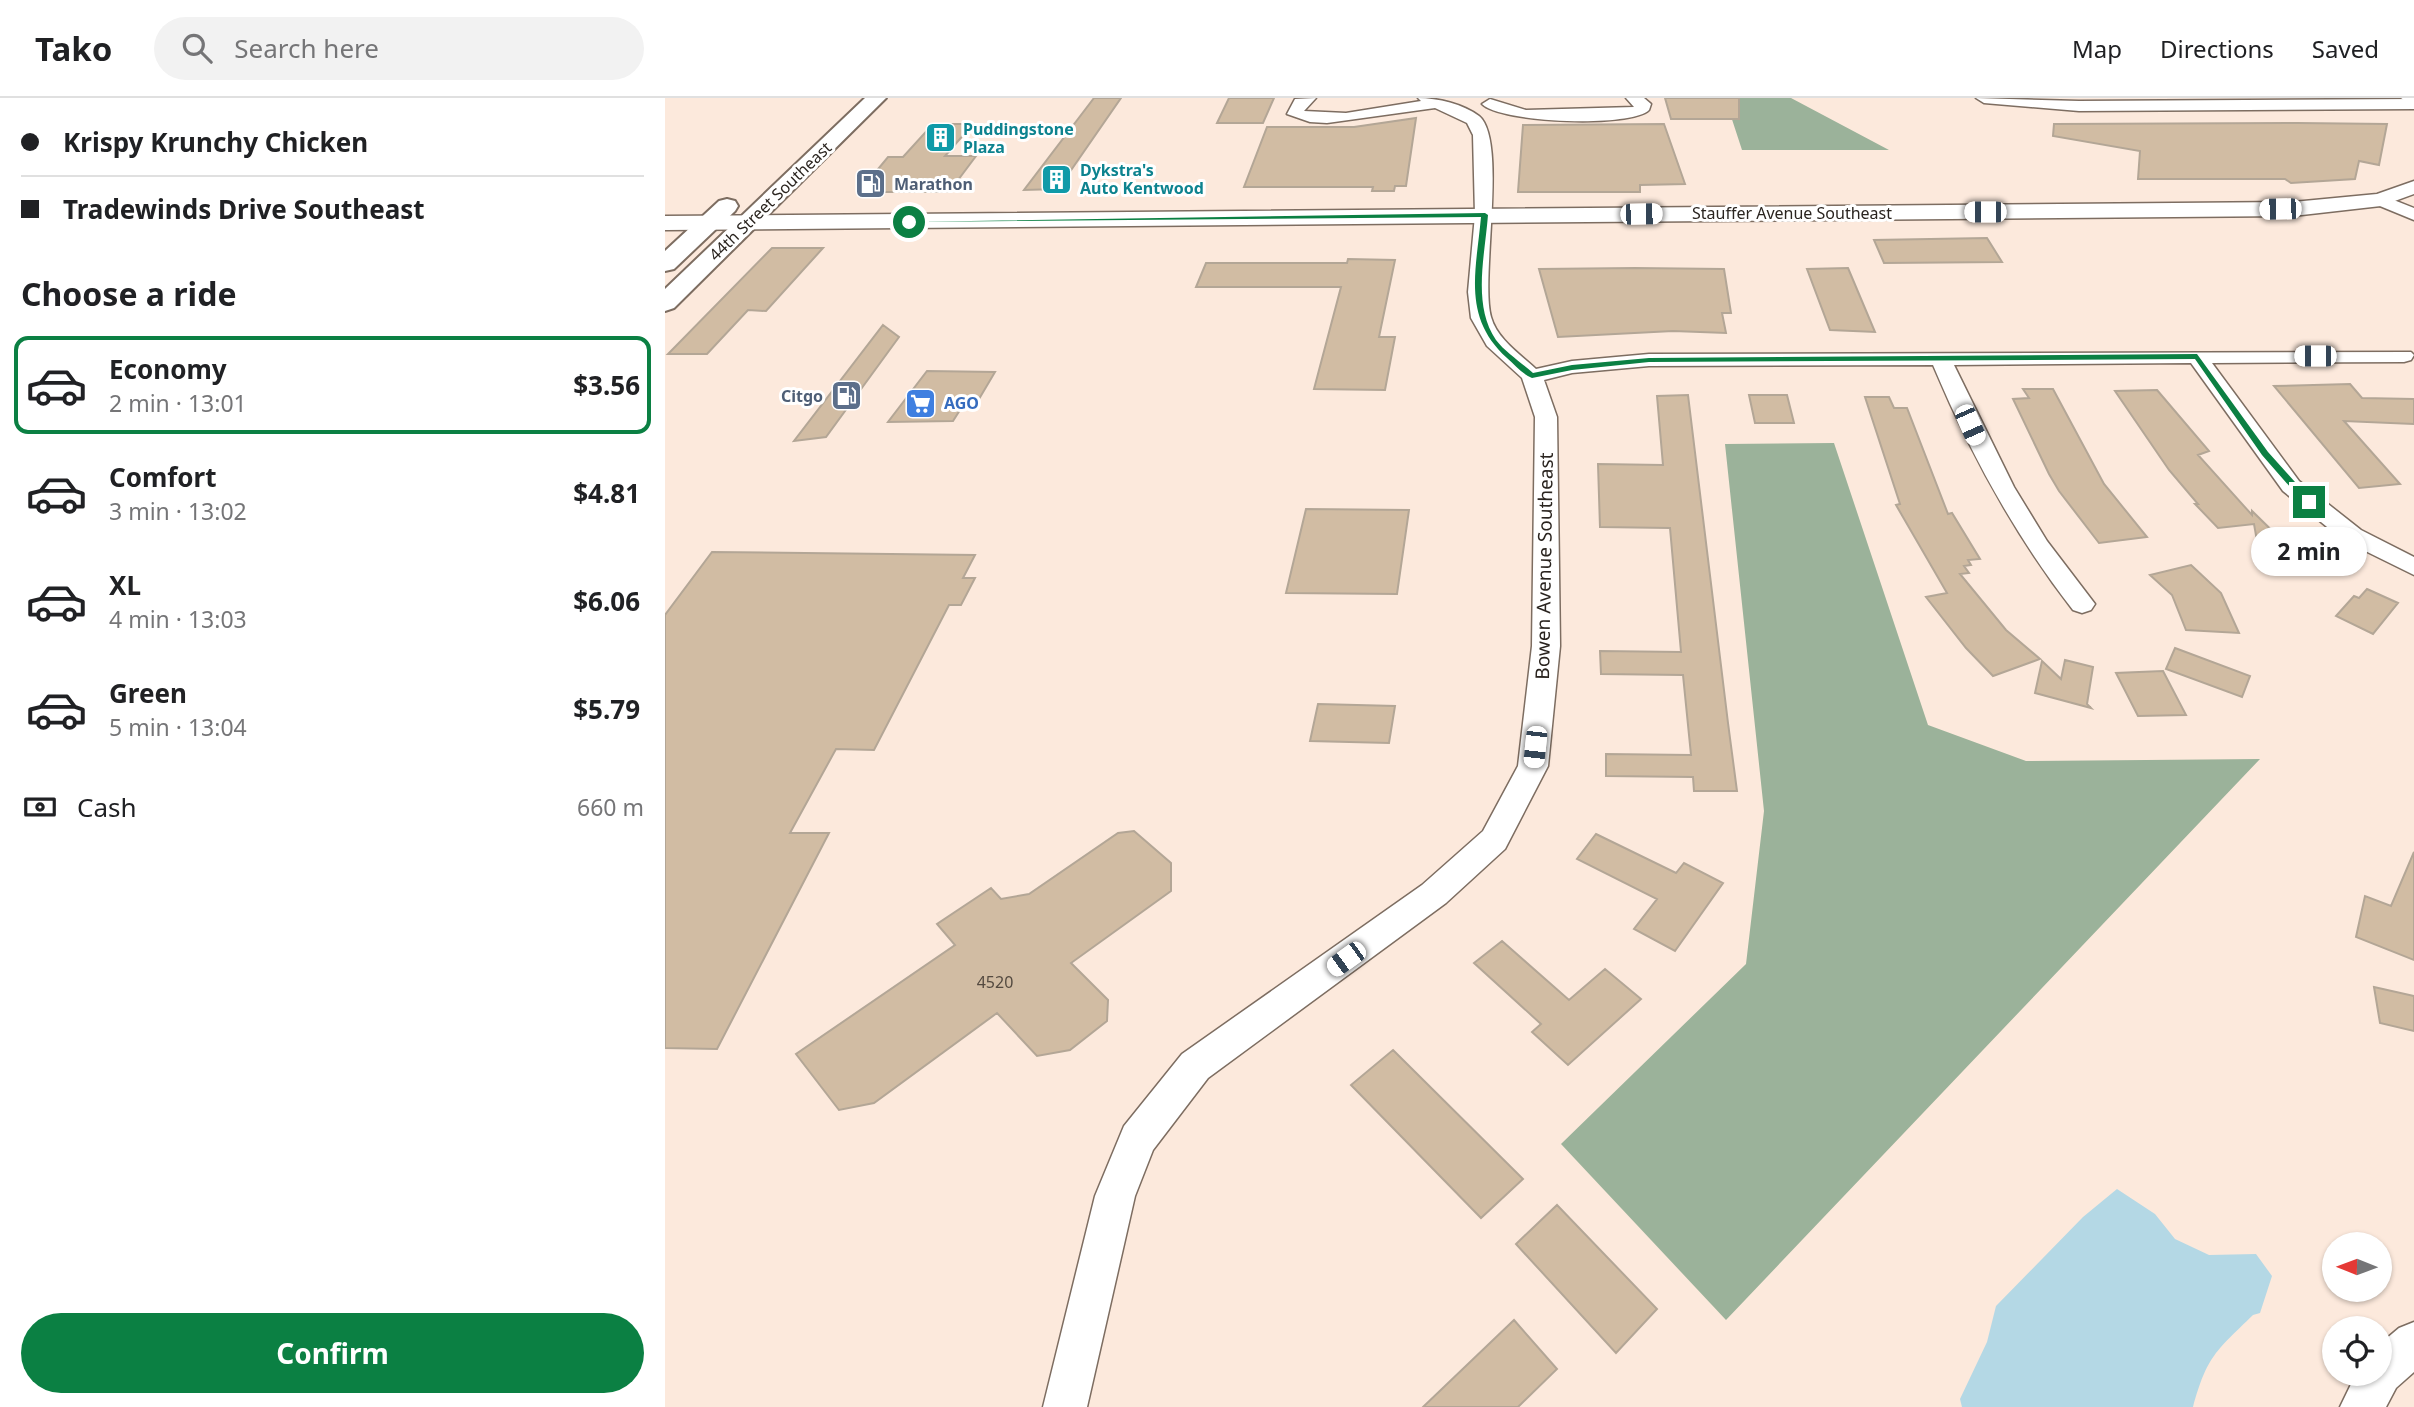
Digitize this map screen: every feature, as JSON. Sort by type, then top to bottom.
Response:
[{"type":"main road","name":"44th Street Southeast","points":[[665,303],[876,98]]},
{"type":"main road","name":"44th Street Southeast","points":[[665,264],[742,192]]},
{"type":"street","points":[[1308,98],[1300,102],[1295,114],[1303,117],[1349,116],[1431,100],[1455,109],[1556,98]]},
{"type":"street","points":[[1490,104],[1525,115],[1618,114],[1641,110],[1643,104],[1634,98]]},
{"type":"street","points":[[1984,98],[2044,105],[2413,101]]},
{"type":"street","name":"Bowen Avenue Southeast","points":[[1065,1407],[1115,1196],[1138,1139],[1195,1066],[1434,894],[1494,840],[1533,766],[1546,646],[1546,417],[1532,376],[1494,342],[1481,318],[1478,292],[1485,215],[1481,135],[1474,120],[1455,109]]},
{"type":"street","name":"Stauffer Avenue Southeast","points":[[665,223],[2293,209],[2381,200],[2414,187]]},
{"type":"street","points":[[2381,200],[2414,215]]},
{"type":"street","points":[[1532,376],[1572,367],[1649,360],[2404,356]]},
{"type":"street","points":[[2197,357],[2291,486],[2352,534],[2414,567]]},
{"type":"street","points":[[1941,359],[1997,483],[2033,539],[2082,604]]},
{"type":"street","points":[[2392,1363],[2414,1343]]},
{"type":"street","points":[[2362,1407],[2373,1386]]},
{"type":"green space","points":[[1725,98],[1791,98],[1889,150],[1742,150]]},
{"type":"green space","points":[[1834,443],[1928,725],[2026,761],[2260,759],[1726,1320],[1561,1144],[1746,964],[1764,811],[1725,444]]},
{"type":"water","points":[[2117,1189],[2155,1214],[2175,1239],[2209,1255],[2256,1254],[2272,1276],[2260,1313],[2253,1315],[2214,1355],[2203,1376],[2193,1407],[1962,1407],[1960,1399],[1987,1342],[1996,1306],[2083,1217]]},
{"type":"building","points":[[1094,98],[1121,98],[1058,189],[1024,190]]},
{"type":"building","points":[[1229,98],[1274,98],[1263,123],[1217,123]]},
{"type":"building","points":[[1665,98],[1739,98],[1739,119],[1671,119]]},
{"type":"building","points":[[1416,118],[1406,186],[1395,186],[1394,191],[1372,191],[1373,187],[1244,187],[1267,127],[1354,127]]},
{"type":"building","points":[[933,124],[973,124],[945,156],[976,156],[949,192],[859,192],[888,157],[903,157]]},
{"type":"building","points":[[1664,124],[1685,184],[1640,185],[1640,192],[1518,192],[1523,125]]},
{"type":"building","points":[[2054,124],[2387,124],[2379,165],[2359,161],[2355,179],[2291,183],[2285,179],[2138,179],[2140,151],[2053,136]]},
{"type":"building","points":[[1987,238],[2002,262],[1884,263],[1874,240]]},
{"type":"building","points":[[772,248],[823,248],[766,311],[748,310],[707,354],[668,354]]},
{"type":"building","points":[[1348,259],[1395,260],[1379,337],[1395,337],[1385,390],[1314,389],[1341,287],[1196,287],[1206,263],[1347,263]]},
{"type":"building","points":[[1848,268],[1875,332],[1830,330],[1807,269]]},
{"type":"building","points":[[1539,269],[1724,269],[1731,313],[1722,313],[1726,333],[1673,331],[1558,337]]},
{"type":"building","points":[[883,325],[899,337],[826,437],[794,441]]},
{"type":"building","points":[[927,371],[995,372],[979,399],[967,399],[953,421],[888,422]]},
{"type":"building","points":[[2350,384],[2362,398],[2414,399],[2414,424],[2344,421],[2400,484],[2359,488],[2274,386]]},
{"type":"building","points":[[2023,389],[2053,389],[2104,484],[2147,537],[2099,543],[2049,474],[2013,399],[2029,398]]},
{"type":"building","points":[[2157,390],[2209,451],[2198,455],[2252,515],[2252,511],[2299,557],[2262,569],[2254,524],[2218,528],[2195,504],[2198,504],[2169,470],[2115,391]]},
{"type":"building","points":[[1688,395],[1737,791],[1694,791],[1693,777],[1606,776],[1606,754],[1691,755],[1683,675],[1601,674],[1600,651],[1681,652],[1670,528],[1600,527],[1598,464],[1663,465],[1657,396]]},
{"type":"building","points":[[1749,395],[1787,395],[1794,423],[1755,423]]},
{"type":"building","points":[[1865,397],[1889,397],[1894,408],[1907,408],[1948,514],[1952,513],[1980,559],[1968,560],[1971,565],[1964,566],[1969,573],[1960,574],[2006,630],[2040,659],[1993,676],[1966,648],[1926,597],[1947,593],[1896,505],[1900,504]]},
{"type":"building","points":[[1306,509],[1409,510],[1397,594],[1286,593]]},
{"type":"building","points":[[712,552],[975,555],[963,578],[975,578],[961,605],[949,605],[874,750],[836,749],[790,833],[829,833],[717,1049],[665,1048],[665,615]]},
{"type":"building","points":[[2191,565],[2221,593],[2239,633],[2186,630],[2172,595],[2150,575]]},
{"type":"building","points":[[2367,589],[2398,603],[2373,634],[2336,616],[2354,596],[2359,598]]},
{"type":"building","points":[[2175,648],[2250,676],[2242,697],[2166,669]]},
{"type":"building","points":[[2065,660],[2093,667],[2087,704],[2091,708],[2035,693],[2042,661],[2061,679]]},
{"type":"building","points":[[2163,671],[2186,715],[2138,716],[2116,673]]},
{"type":"building","points":[[1318,704],[1395,706],[1389,743],[1310,741]]},
{"type":"building","points":[[1134,831],[1171,863],[1171,891],[1071,963],[1108,1000],[1107,1021],[1070,1050],[1037,1056],[997,1013],[874,1103],[839,1110],[796,1054],[955,945],[937,924],[991,888],[1001,899],[1029,894],[1118,833]]},
{"type":"building","points":[[1596,834],[1676,873],[1684,863],[1723,883],[1675,951],[1634,929],[1657,899],[1577,859]]},
{"type":"building","points":[[2414,852],[2414,960],[2356,937],[2365,896],[2391,906]]},
{"type":"building","points":[[1502,941],[1569,1000],[1605,969],[1641,999],[1568,1065],[1532,1032],[1541,1024],[1474,963]]},
{"type":"building","points":[[2374,987],[2414,996],[2414,1031],[2380,1023]]},
{"type":"building","points":[[1393,1050],[1523,1179],[1481,1218],[1351,1085]]},
{"type":"building","points":[[1557,1205],[1657,1309],[1616,1353],[1516,1244]]},
{"type":"building","points":[[1514,1320],[1557,1369],[1518,1407],[1423,1407]]},
{"type":"place","name":"Puddingstone Plaza","points":[[940,138]]},
{"type":"place","name":"Dykstra's Auto Kentwood","points":[[1057,179]]},
{"type":"place","name":"Marathon","points":[[871,184]]},
{"type":"place","name":"Citgo","points":[[846,396]]},
{"type":"place","name":"AGO","points":[[921,403]]},
{"type":"route","points":[[909,222],[1485,215],[1478,292],[1481,318],[1494,342],[1532,376],[1572,367],[1649,360],[2197,357],[2265,453],[2291,486],[2309,502]]}]
